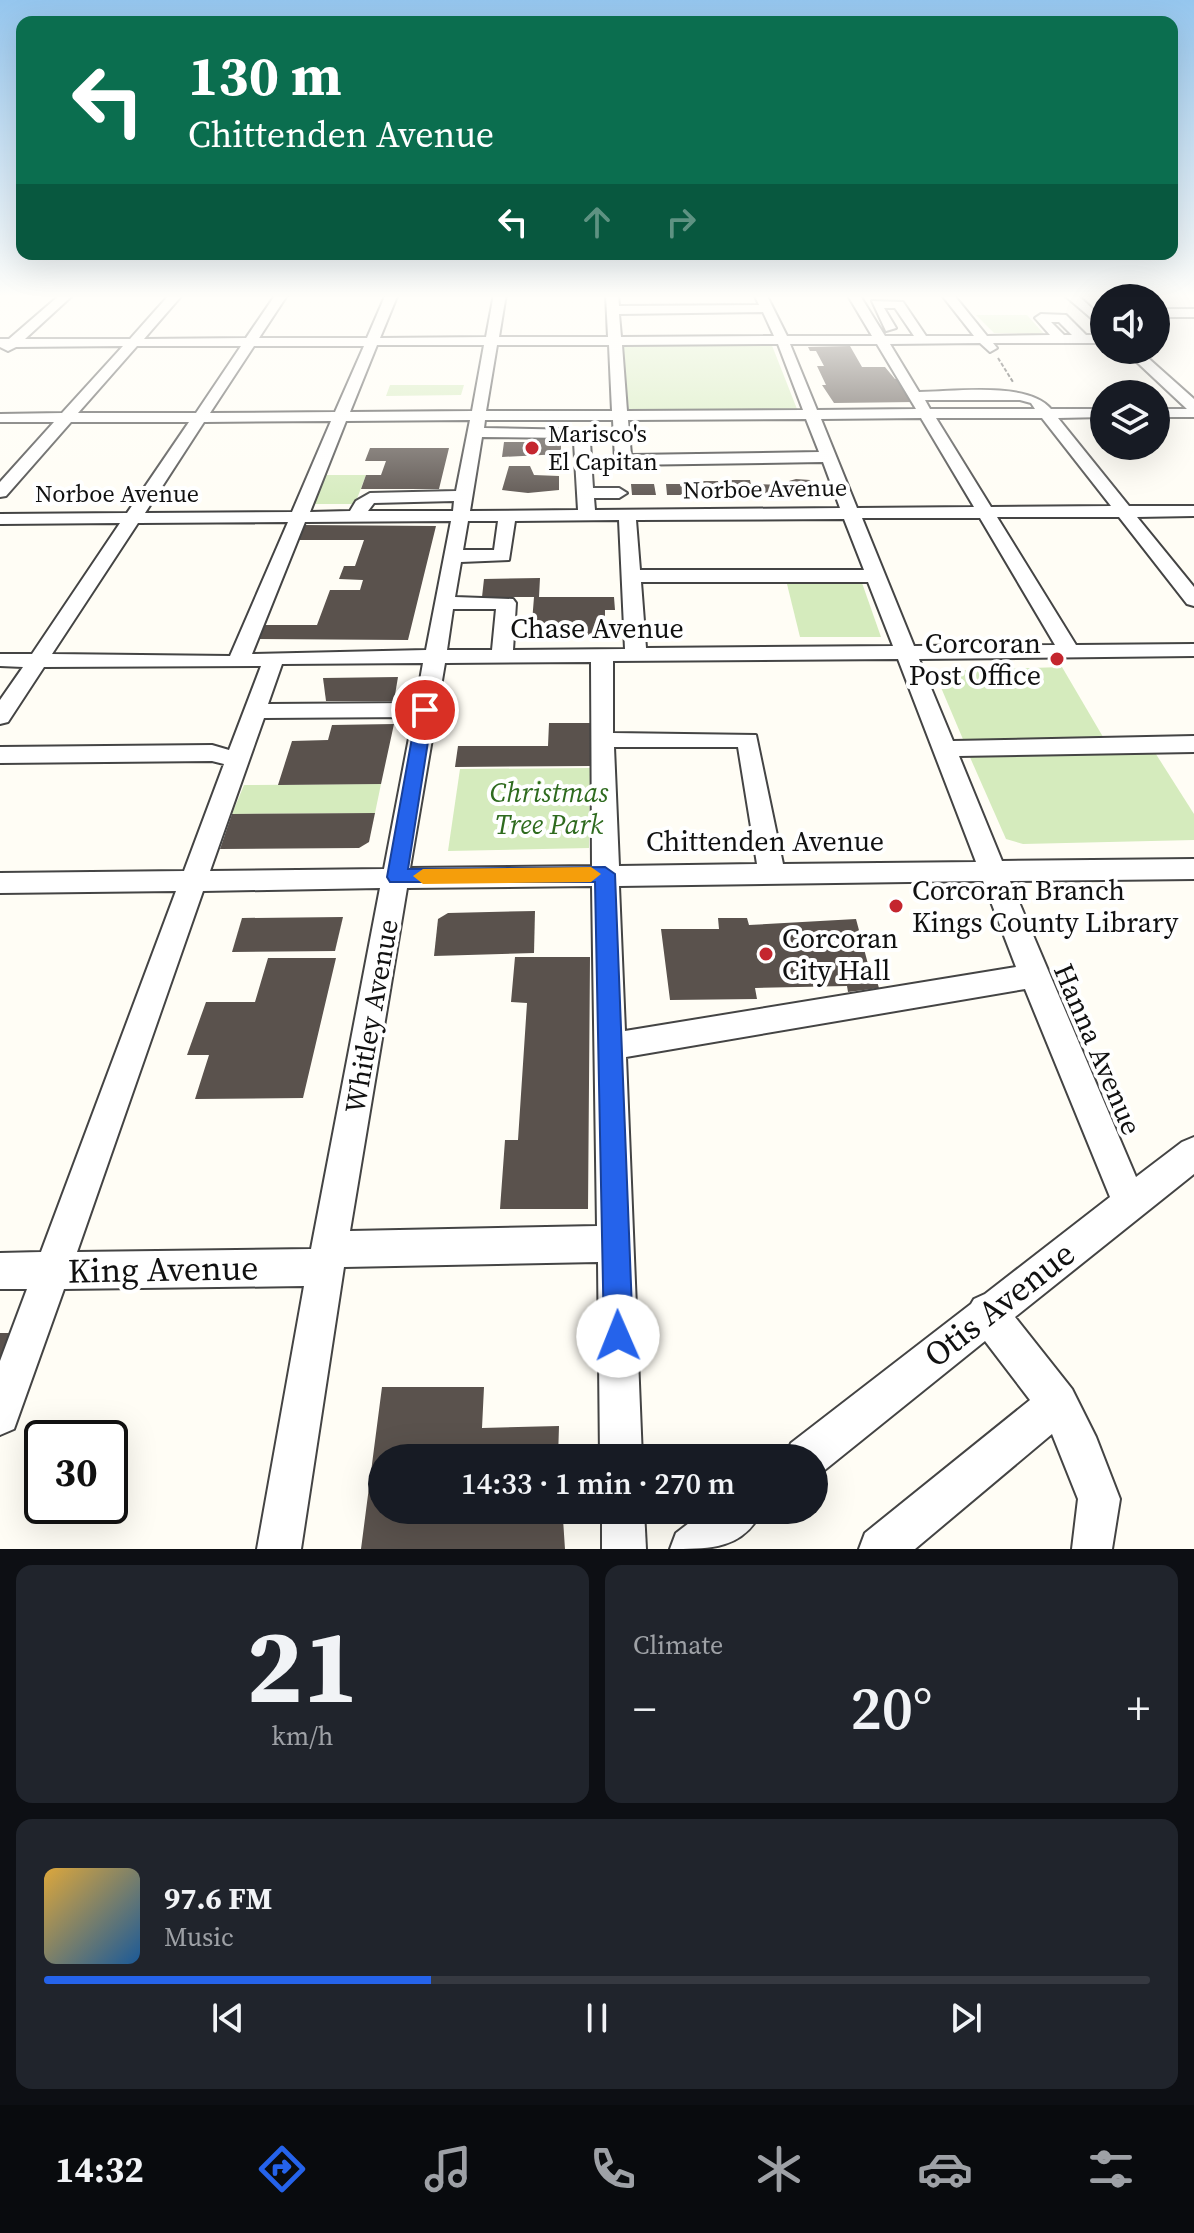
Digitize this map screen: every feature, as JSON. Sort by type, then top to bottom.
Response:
[{"type":"street","points":[[0,492],[113,366]]},
{"type":"street","points":[[0,717],[235,366]]},
{"type":"street","points":[[238,662],[362,366]]},
{"type":"street","name":"Whitley Avenue","points":[[279,1549],[327,1258],[488,366]]},
{"type":"street","points":[[616,366],[623,460],[828,457]]},
{"type":"street","name":"Hanna Avenue","points":[[792,366],[1034,976],[1130,1203]]},
{"type":"street","points":[[903,366],[928,415],[1070,652]]},
{"type":"street","points":[[1148,366],[1194,410]]},
{"type":"street","points":[[917,396],[1034,403],[1090,411]]},
{"type":"street","points":[[478,423],[619,414],[928,415],[1034,403]]},
{"type":"street","points":[[1034,403],[1194,600]]},
{"type":"street","points":[[1170,412],[1194,410]]},
{"type":"street","points":[[0,418],[342,415],[478,423],[575,433],[582,442],[587,515]]},
{"type":"street","points":[[586,493],[619,493]]},
{"type":"street","name":"Norboe Avenue","points":[[0,519],[357,516],[463,505],[506,522],[587,515],[1194,511]]},
{"type":"street","points":[[627,515],[636,656]]},
{"type":"street","points":[[453,556],[503,556],[506,522]]},
{"type":"street","points":[[632,576],[876,576]]},
{"type":"street","points":[[445,603],[506,603],[502,656]]},
{"type":"street","name":"Chase Avenue","points":[[0,660],[238,662],[274,658],[1194,650]]},
{"type":"street","points":[[602,656],[621,1444]]},
{"type":"street","points":[[0,1415],[274,658]]},
{"type":"street","points":[[255,711],[425,710]]},
{"type":"street","points":[[602,740],[748,740],[772,874]]},
{"type":"street","points":[[945,749],[1194,744]]},
{"type":"street","points":[[0,755],[212,753],[236,759]]},
{"type":"street","name":"Chittenden Avenue","points":[[0,883],[1194,869]]},
{"type":"street","points":[[609,1047],[1034,976]]},
{"type":"street","name":"Otis Avenue","points":[[823,1444],[987,1312],[1194,1153]]},
{"type":"street","name":"King Avenue","points":[[0,1271],[616,1244]]},
{"type":"street","points":[[987,1312],[1058,1403],[1099,1499],[1092,1544]]},
{"type":"street","points":[[881,1549],[1058,1403]]},
{"type":"street","points":[[623,1524],[624,1549]]},
{"type":"street","points":[[695,1548],[724,1524]]},
{"type":"path","points":[[1005,366],[1034,403]]},
{"type":"green space","points":[[624,366],[780,366],[797,409],[629,409]]},
{"type":"green space","points":[[390,385],[464,385],[461,395],[386,396]]},
{"type":"green space","points":[[323,475],[366,475],[355,504],[311,504]]},
{"type":"green space","points":[[786,580],[861,580],[881,637],[800,637]]},
{"type":"green space","points":[[1062,667],[1106,742],[965,744],[934,671]]},
{"type":"green space","points":[[1154,751],[1194,814],[1194,840],[1023,844],[1006,839],[969,755]]},
{"type":"green space","name":"Christmas Tree Park","points":[[590,768],[589,848],[448,851],[460,769]]},
{"type":"green space","points":[[381,784],[375,813],[232,814],[244,785]]},
{"type":"building","points":[[817,366],[885,367],[895,379],[900,379],[914,402],[834,403],[822,385],[826,385]]},
{"type":"building","name":"Marisco's El Capitan","points":[[537,438],[561,440],[561,454],[502,457],[504,442],[537,442]]},
{"type":"building","points":[[370,448],[449,448],[439,489],[361,489],[366,475],[381,475],[386,461],[365,461]]},
{"type":"building","points":[[509,466],[530,466],[534,475],[559,476],[559,490],[528,493],[502,490]]},
{"type":"building","points":[[726,480],[750,480],[753,495],[729,495]]},
{"type":"building","points":[[810,480],[814,492],[793,494],[789,481]]},
{"type":"building","points":[[697,481],[718,481],[721,495],[698,495]]},
{"type":"building","points":[[631,484],[654,484],[656,495],[632,495]]},
{"type":"building","points":[[666,484],[684,484],[686,495],[667,495]]},
{"type":"building","points":[[756,484],[782,485],[785,494],[758,494]]},
{"type":"building","points":[[303,525],[436,526],[408,640],[258,639],[264,625],[317,625],[330,590],[360,590],[363,580],[339,579],[344,566],[355,566],[364,540],[296,540]]},
{"type":"building","points":[[540,578],[539,597],[614,597],[615,610],[605,610],[605,635],[531,635],[534,597],[482,597],[484,579]]},
{"type":"building","points":[[398,677],[394,701],[326,701],[323,678]]},
{"type":"building","points":[[549,723],[591,723],[591,766],[455,767],[458,746],[548,746]]},
{"type":"building","points":[[394,724],[381,784],[278,785],[292,741],[328,740],[332,725]]},
{"type":"building","points":[[375,813],[369,842],[359,848],[220,849],[232,814]]},
{"type":"building","points":[[535,911],[534,953],[434,956],[438,919],[448,913]]},
{"type":"building","points":[[343,917],[335,951],[232,952],[242,918]]},
{"type":"building","name":"Corcoran City Hall","points":[[718,918],[747,918],[749,925],[856,919],[868,964],[862,964],[865,975],[875,975],[879,988],[848,992],[847,986],[755,988],[757,999],[670,1000],[661,929],[719,929]]},
{"type":"building","points":[[515,957],[590,957],[588,1209],[500,1209],[505,1140],[518,1140],[527,1003],[511,1002]]},
{"type":"building","points":[[268,958],[336,958],[303,1098],[195,1099],[209,1055],[187,1055],[206,1002],[255,1002]]},
{"type":"building","points":[[0,1333],[13,1333],[0,1366]]},
{"type":"building","points":[[382,1387],[484,1387],[482,1428],[559,1426],[558,1444],[375,1444]]},
{"type":"building","points":[[368,1495],[368,1524],[563,1524],[565,1549],[361,1549]]},
{"type":"slow traffic","points":[[423,876],[591,874]]},
{"type":"place","name":"Marisco's El Capitan","points":[[532,448]]},
{"type":"place","name":"Corcoran Post Office","points":[[1057,659]]},
{"type":"place","name":"Corcoran Branch Kings County Library","points":[[896,906]]},
{"type":"place","name":"Corcoran City Hall","points":[[766,954]]},
{"type":"route","points":[[425,710],[397,877],[605,874],[618,1336]]}]
